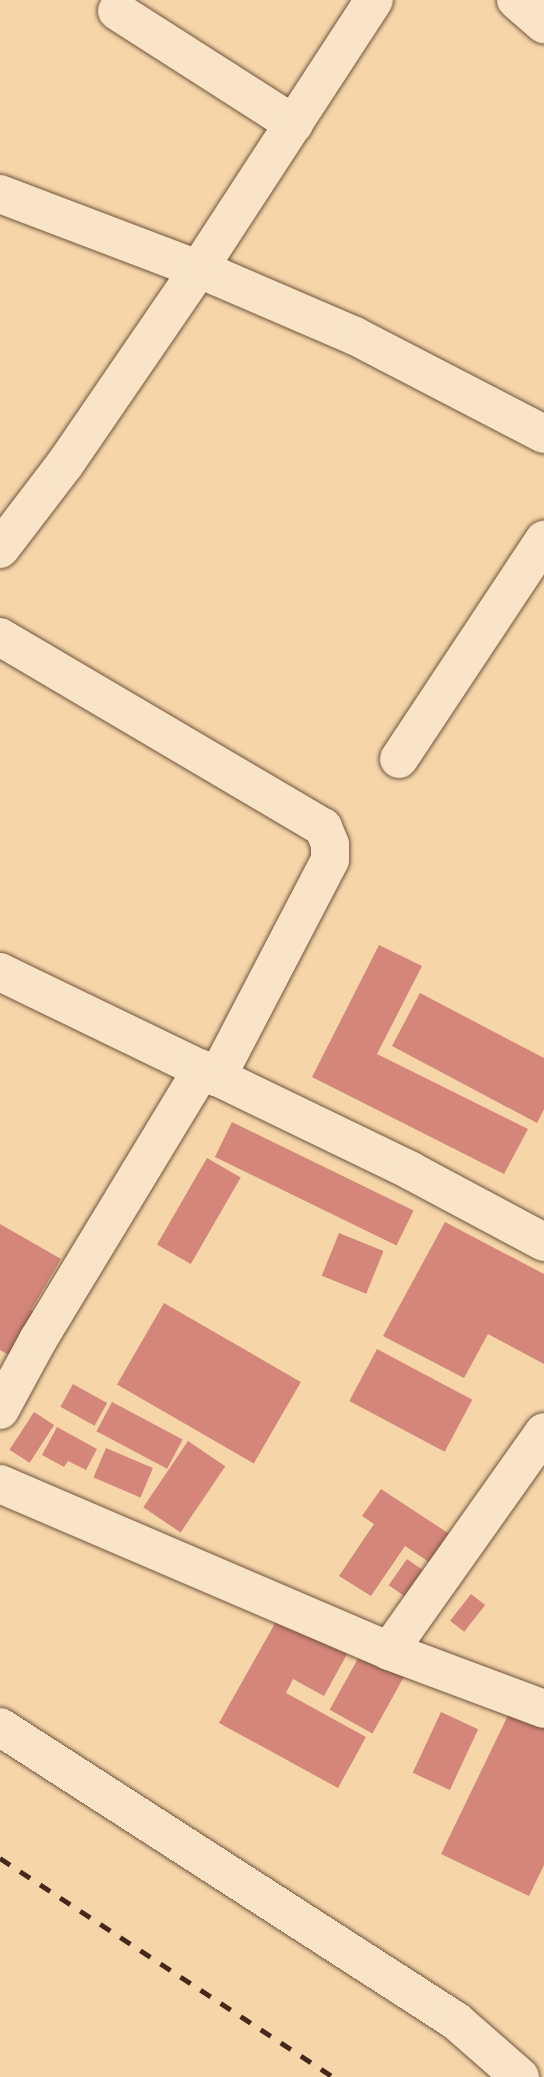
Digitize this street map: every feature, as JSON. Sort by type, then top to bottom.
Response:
[{"type":"street","points":[[0,548],[65,464],[198,270],[374,0]]},
{"type":"street","points":[[516,0],[544,24]]},
{"type":"street","points":[[117,11],[294,124]]},
{"type":"street","points":[[0,194],[198,270],[355,336],[544,434]]},
{"type":"street","points":[[399,759],[544,540]]},
{"type":"street","points":[[0,638],[323,827],[330,844],[330,860],[209,1073],[38,1340],[0,1410]]},
{"type":"street","points":[[0,972],[411,1171],[544,1242]]},
{"type":"street","points":[[389,1651],[544,1432]]},
{"type":"street","points":[[0,1484],[389,1651],[544,1709]]},
{"type":"street","points":[[0,1727],[456,2021],[520,2077]]},
{"type":"building","points":[[379,945],[422,966],[377,1054],[528,1129],[504,1174],[312,1077]]},
{"type":"building","points":[[420,993],[544,1058],[544,1109],[537,1123],[392,1046]]},
{"type":"building","points":[[232,1122],[414,1211],[396,1246],[215,1157]]},
{"type":"building","points":[[207,1158],[241,1178],[191,1264],[157,1245]]},
{"type":"building","points":[[445,1222],[544,1274],[544,1364],[488,1334],[464,1378],[383,1336]]},
{"type":"building","points":[[0,1224],[61,1259],[31,1310],[41,1316],[16,1359],[0,1350]]},
{"type":"building","points":[[339,1233],[384,1251],[366,1294],[322,1276]]},
{"type":"building","points":[[164,1303],[301,1382],[254,1463],[117,1384]]},
{"type":"building","points":[[377,1349],[472,1400],[445,1452],[349,1401]]},
{"type":"building","points":[[73,1384],[107,1403],[95,1426],[60,1407]]},
{"type":"building","points":[[112,1402],[183,1440],[167,1469],[97,1431]]},
{"type":"building","points":[[34,1412],[54,1425],[30,1463],[9,1450]]},
{"type":"building","points":[[57,1427],[97,1449],[86,1470],[68,1461],[64,1467],[42,1455]]},
{"type":"building","points":[[188,1441],[225,1466],[181,1532],[143,1507]]},
{"type":"building","points":[[106,1448],[153,1468],[140,1497],[93,1477]]},
{"type":"building","points":[[381,1489],[451,1535],[432,1564],[405,1546],[371,1596],[339,1576],[374,1524],[362,1516]]},
{"type":"building","points":[[407,1559],[423,1570],[404,1596],[389,1585]]},
{"type":"building","points":[[471,1594],[485,1605],[464,1632],[450,1621]]},
{"type":"building","points":[[283,1609],[351,1647],[324,1696],[293,1679],[286,1693],[366,1737],[338,1788],[219,1723]]},
{"type":"building","points":[[365,1646],[408,1670],[372,1734],[330,1710]]},
{"type":"building","points":[[515,1701],[544,1715],[544,1865],[529,1896],[441,1854]]},
{"type":"building","points":[[441,1712],[478,1729],[450,1790],[413,1773]]},
{"type":"railway","points":[[0,1858],[334,2077]]}]
